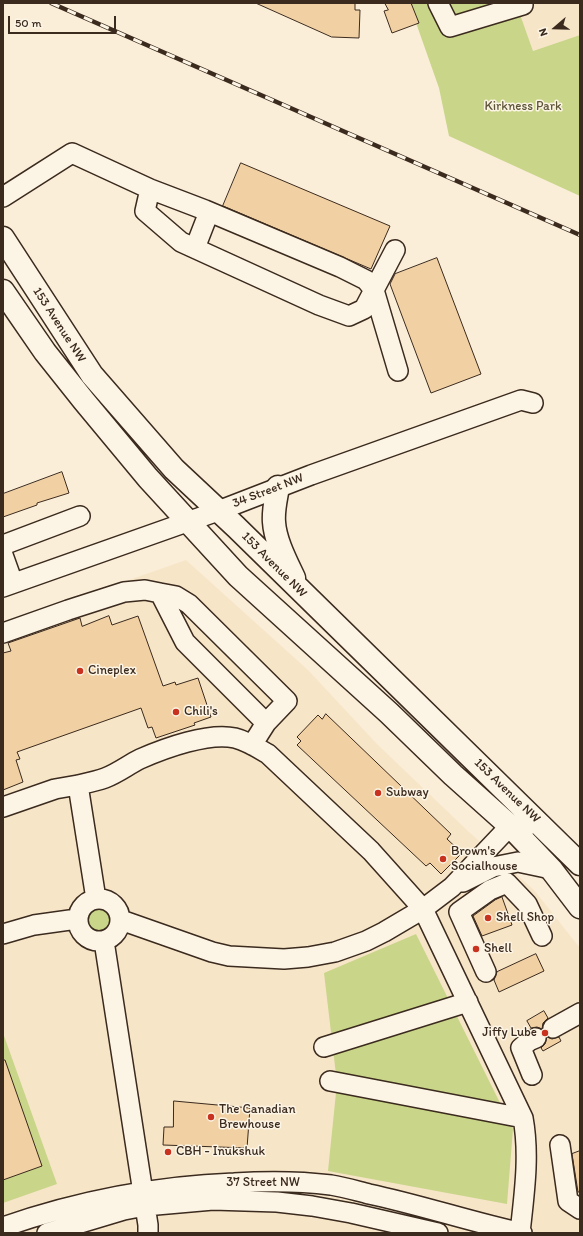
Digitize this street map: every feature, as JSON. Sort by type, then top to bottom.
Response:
[{"type":"main road","name":"153 Avenue NW","points":[[3,238],[92,375],[174,469],[236,527],[576,860]]},
{"type":"main road","name":"153 Avenue NW","points":[[3,291],[45,352],[84,402],[148,478],[238,576],[389,713],[453,775],[510,826],[551,869],[580,907]]},
{"type":"main road","points":[[278,488],[274,510],[275,527],[282,553],[299,590]]},
{"type":"street","points":[[438,3],[450,27],[523,5],[522,3]]},
{"type":"street","points":[[3,196],[72,153],[150,189],[347,270],[366,280],[374,290],[398,371]]},
{"type":"street","points":[[150,189],[145,211],[181,242],[319,305],[349,316],[364,309],[395,250]]},
{"type":"street","points":[[195,248],[209,212]]},
{"type":"street","name":"34 Street NW","points":[[8,585],[218,511],[521,400],[534,403]]},
{"type":"street","points":[[3,545],[80,516]]},
{"type":"street","points":[[3,555],[8,585]]},
{"type":"street","points":[[3,633],[124,592],[145,590],[176,596],[189,604],[287,701],[266,723],[252,745]]},
{"type":"street","points":[[160,593],[185,642],[266,723]]},
{"type":"street","points":[[3,807],[55,789],[104,778],[120,772],[139,760],[195,740],[208,738],[234,738],[252,745],[268,754],[278,762],[371,851],[423,909],[523,1118],[526,1134],[527,1155],[521,1233]]},
{"type":"street","points":[[78,785],[96,899]]},
{"type":"street","points":[[121,920],[212,952],[229,956],[284,959],[308,957],[335,952],[360,943],[384,932],[423,909],[452,887],[510,826],[531,832],[546,839],[576,860]]},
{"type":"street","points":[[452,887],[493,867],[518,862],[551,869]]},
{"type":"street","points":[[486,972],[459,912],[490,890],[506,883],[527,904],[542,936]]},
{"type":"street","points":[[96,899],[103,899],[110,902],[120,914],[121,920],[119,929],[115,935],[104,941],[89,939],[79,927],[79,912],[84,906],[96,899]]},
{"type":"street","points":[[3,934],[34,925],[78,920]]},
{"type":"street","points":[[104,941],[148,1233]]},
{"type":"street","points":[[324,1047],[468,1002]]},
{"type":"street","points":[[554,1028],[580,1013]]},
{"type":"street","points":[[532,1075],[521,1048],[529,1041],[536,1038]]},
{"type":"street","points":[[330,1081],[523,1118]]},
{"type":"street","points":[[560,1145],[568,1201],[580,1209]]},
{"type":"street","name":"37 Street NW","points":[[48,1233],[117,1212],[144,1199],[187,1186],[261,1182],[331,1185],[521,1233]]},
{"type":"street","name":"37 Street NW","points":[[3,1227],[64,1208],[106,1198],[277,1202],[351,1213],[438,1233]]},
{"type":"shaded area","points":[[516,3],[580,3],[580,35],[533,51]]},
{"type":"shaded area","points":[[186,560],[308,670],[377,744],[469,832],[534,890],[580,948],[580,1233],[3,1233],[3,624]]},
{"type":"green space","name":"Kirkness Park","points":[[409,3],[516,3],[533,51],[580,35],[580,196],[449,136],[439,88]]},
{"type":"green space","points":[[101,908],[110,912],[114,921],[110,930],[101,934],[92,930],[88,921],[92,912]]},
{"type":"green space","points":[[416,934],[513,1129],[507,1204],[328,1171],[337,1083],[324,973]]},
{"type":"green space","points":[[3,1033],[57,1184],[3,1203]]},
{"type":"building","points":[[256,3],[355,3],[355,10],[360,10],[359,38],[332,37]]},
{"type":"building","points":[[385,3],[411,3],[419,23],[392,33],[384,11],[388,10]]},
{"type":"building","points":[[241,163],[390,226],[371,269],[223,206]]},
{"type":"building","points":[[437,258],[481,374],[431,393],[390,284],[395,274]]},
{"type":"building","points":[[62,472],[69,493],[37,503],[37,505],[3,517],[3,494]]},
{"type":"building","name":"Cineplex","points":[[109,616],[112,625],[138,616],[163,686],[175,682],[176,685],[198,678],[211,717],[194,723],[195,725],[156,738],[152,727],[148,728],[141,708],[17,752],[20,759],[16,760],[23,782],[3,790],[3,653],[11,651],[8,643],[80,618],[82,626]]},
{"type":"building","points":[[326,714],[451,834],[447,839],[462,853],[441,874],[430,863],[426,866],[297,745],[301,741],[297,737],[318,715],[322,719]]},
{"type":"building","name":"Shell Shop","points":[[502,897],[512,925],[482,936],[473,916],[495,900]]},
{"type":"building","name":"Shell","points":[[536,954],[544,971],[499,992],[494,980],[497,972]]},
{"type":"building","points":[[544,1011],[548,1018],[543,1023],[542,1029],[537,1027],[531,1028],[527,1021]]},
{"type":"building","points":[[547,1037],[552,1039],[559,1037],[561,1041],[543,1051],[541,1048],[545,1044]]},
{"type":"building","points":[[3,1060],[5,1060],[42,1166],[3,1180]]},
{"type":"building","name":"The Canadian Brewhouse","points":[[174,1101],[250,1108],[247,1148],[163,1145],[164,1127],[173,1127]]},
{"type":"building","points":[[580,1151],[580,1192],[578,1192],[572,1154]]},
{"type":"railway","points":[[51,3],[580,235]]},
{"type":"place","name":"Cineplex","points":[[80,671]]},
{"type":"place","name":"Chili's","points":[[176,712]]},
{"type":"place","name":"Subway","points":[[378,793]]},
{"type":"place","name":"Brown's Socialhouse","points":[[443,859]]},
{"type":"place","name":"Shell Shop","points":[[488,918]]},
{"type":"place","name":"Shell","points":[[476,949]]},
{"type":"place","name":"Jiffy Lube","points":[[545,1033]]},
{"type":"place","name":"The Canadian Brewhouse","points":[[211,1117]]},
{"type":"place","name":"CBH - Inukshuk","points":[[168,1152]]}]
